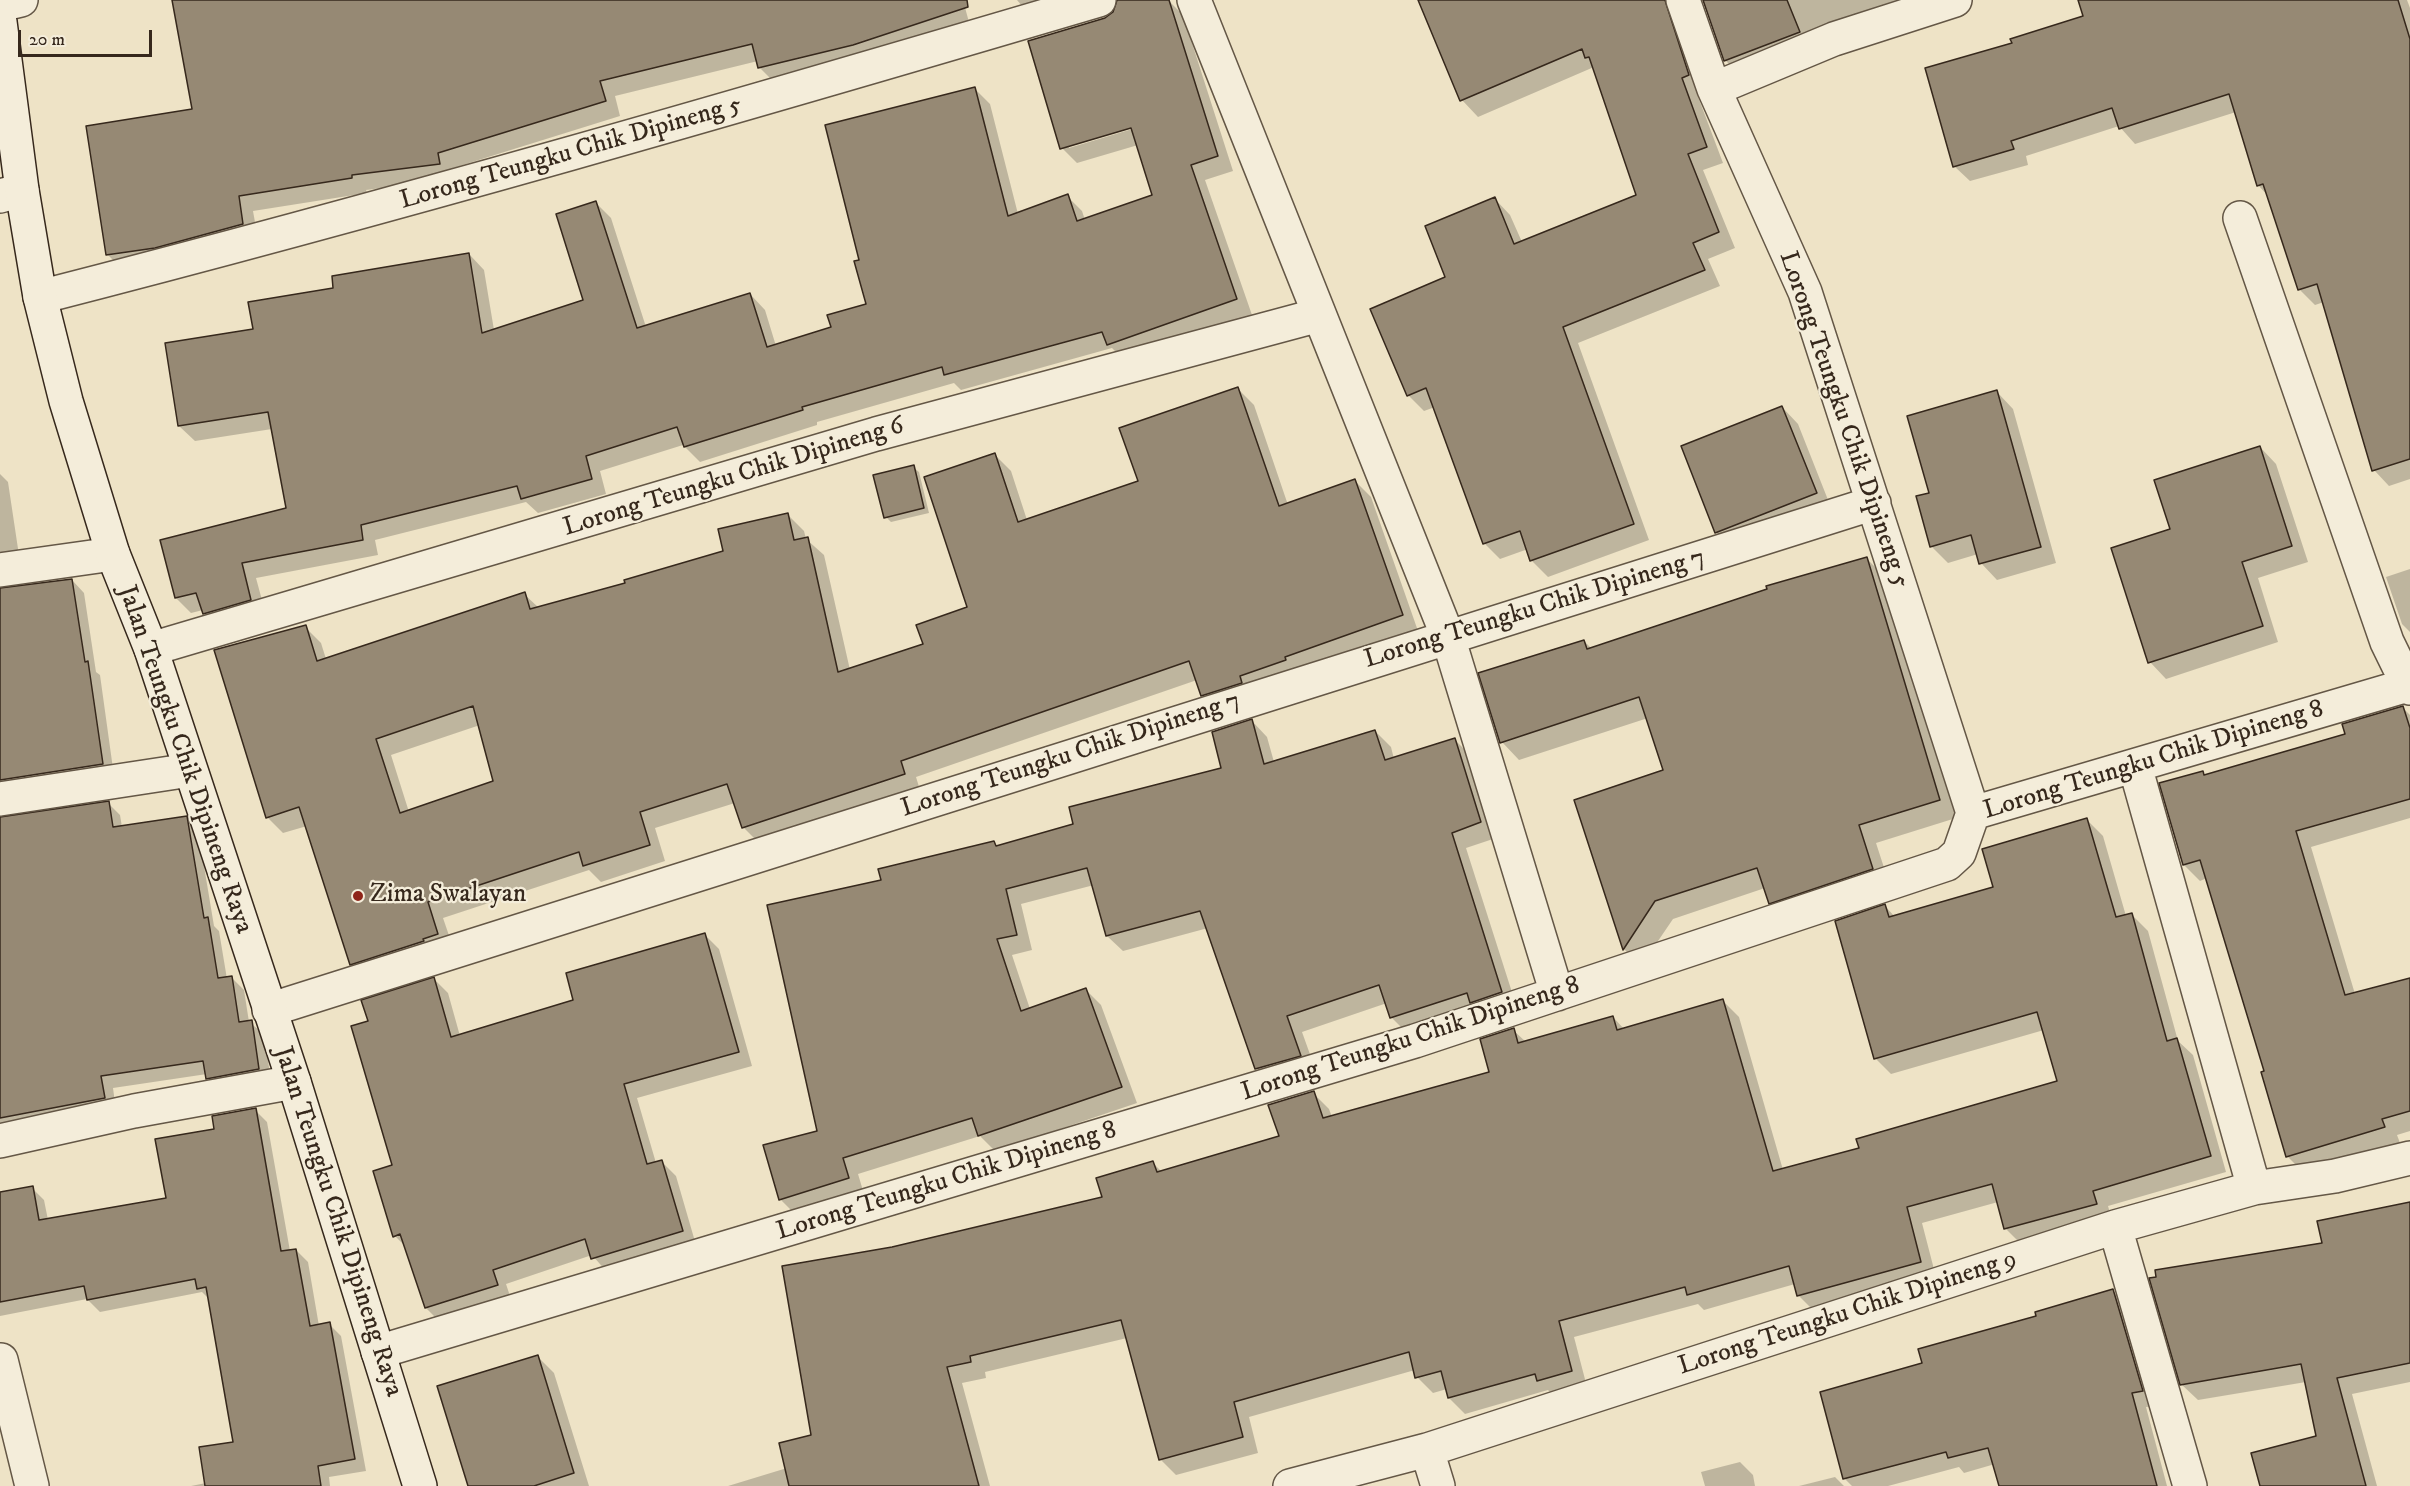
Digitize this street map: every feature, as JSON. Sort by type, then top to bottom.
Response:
[{"type":"street","points":[[0,5],[21,0]]},
{"type":"street","name":"Lorong Teungku Chik Dipineng 5","points":[[40,297],[376,210],[656,131],[1099,0]]},
{"type":"street","points":[[1194,0],[1449,637],[1557,994]]},
{"type":"street","name":"Lorong Teungku Chik Dipineng 5","points":[[1683,0],[1714,89],[1804,292],[1973,813]]},
{"type":"street","points":[[1714,89],[1834,39],[1954,0]]},
{"type":"street","name":"Jalan Teungku Chik Dipineng Raya","points":[[0,22],[11,193],[66,400],[113,554],[151,649],[294,1082],[420,1486]]},
{"type":"street","points":[[2240,218],[2387,642],[2409,687]]},
{"type":"street","name":"Lorong Teungku Chik Dipineng 6","points":[[151,649],[876,434],[1319,315]]},
{"type":"street","name":"Lorong Teungku Chik Dipineng 7","points":[[269,1010],[1874,503]]},
{"type":"street","points":[[0,570],[113,554]]},
{"type":"street","name":"Lorong Teungku Chik Dipineng 8","points":[[378,1352],[1415,1041],[1947,864],[1959,853],[1973,813],[2409,687]]},
{"type":"street","points":[[2135,766],[2254,1188]]},
{"type":"street","points":[[0,799],[190,770]]},
{"type":"street","points":[[0,1141],[134,1111],[294,1082]]},
{"type":"street","name":"Lorong Teungku Chik Dipineng 9","points":[[1290,1486],[1427,1450],[2115,1227],[2254,1188],[2335,1176],[2410,1158]]},
{"type":"street","points":[[2115,1227],[2190,1486]]},
{"type":"street","points":[[1,1360],[32,1486]]},
{"type":"street","points":[[1427,1450],[1438,1486]]},
{"type":"building","points":[[172,0],[967,0],[968,7],[853,45],[758,68],[752,44],[600,81],[606,101],[438,153],[440,164],[352,175],[352,178],[239,196],[243,224],[155,248],[106,255],[86,126],[192,109]]},
{"type":"building","points":[[1117,0],[1169,0],[1218,156],[1191,165],[1237,299],[1107,345],[1102,332],[944,375],[942,367],[802,407],[803,410],[684,447],[677,427],[586,456],[592,479],[521,499],[517,486],[361,525],[363,540],[242,563],[251,600],[203,614],[196,593],[175,598],[160,540],[286,508],[268,412],[178,426],[165,343],[253,329],[248,302],[333,288],[332,276],[469,253],[482,333],[583,300],[556,214],[596,201],[637,328],[750,293],[767,347],[831,327],[827,315],[866,304],[854,261],[859,260],[825,125],[975,87],[1008,216],[1068,194],[1077,221],[1152,195],[1131,128],[1060,149],[1028,41],[1105,18],[1113,12]]},
{"type":"building","points":[[1418,0],[1665,0],[1689,75],[1682,78],[1707,147],[1688,154],[1719,232],[1693,243],[1705,270],[1563,327],[1634,524],[1530,561],[1520,531],[1483,544],[1426,388],[1407,396],[1370,309],[1445,277],[1425,226],[1495,197],[1514,244],[1636,195],[1589,57],[1585,58],[1582,49],[1460,101]]},
{"type":"building","points":[[1703,0],[1787,0],[1800,32],[1724,61]]},
{"type":"building","points":[[2078,0],[2398,0],[2410,39],[2410,459],[2372,471],[2317,284],[2298,290],[2263,184],[2257,186],[2229,94],[2119,129],[2112,108],[2011,141],[2014,149],[1953,167],[1925,68],[2012,43],[2010,39],[2083,16]]},
{"type":"building","points":[[1238,387],[1279,506],[1355,479],[1403,615],[1285,657],[1286,660],[1240,676],[1242,683],[1201,696],[1189,661],[901,761],[905,774],[742,828],[727,784],[640,812],[650,845],[583,866],[579,852],[428,902],[438,934],[423,939],[424,941],[350,965],[299,807],[266,818],[214,650],[306,625],[317,661],[525,592],[530,609],[625,583],[624,580],[723,551],[718,529],[788,513],[794,540],[808,537],[838,672],[923,644],[916,625],[967,607],[924,477],[995,453],[1018,522],[1138,481],[1119,428]],"holes":[[[473,706],[493,781],[400,813],[376,739]]]},
{"type":"building","points":[[1997,390],[2041,547],[1979,564],[1971,535],[1930,547],[1916,496],[1929,493],[1907,416]]},
{"type":"building","points":[[1782,406],[1817,493],[1715,533],[1681,446]]},
{"type":"building","points":[[2260,446],[2292,546],[2242,562],[2263,626],[2148,663],[2111,548],[2170,529],[2154,480]]},
{"type":"building","points":[[914,465],[924,508],[884,518],[873,475]]},
{"type":"building","points":[[1867,557],[1940,800],[1859,825],[1873,869],[1769,904],[1757,868],[1655,901],[1623,950],[1574,800],[1663,770],[1639,697],[1500,743],[1478,673],[1584,640],[1587,649],[1767,589],[1766,586]]},
{"type":"building","points":[[72,579],[85,662],[88,661],[103,764],[0,780],[0,588]]},
{"type":"building","points":[[2403,706],[2410,728],[2410,799],[2296,831],[2345,995],[2410,978],[2410,1111],[2382,1119],[2385,1127],[2286,1157],[2261,1072],[2264,1071],[2200,860],[2183,865],[2159,783],[2203,771],[2204,775],[2345,734],[2342,724]]},
{"type":"building","points":[[1252,719],[1264,764],[1375,730],[1385,760],[1455,738],[1481,822],[1452,833],[1502,992],[1470,1003],[1467,993],[1390,1018],[1379,985],[1287,1016],[1301,1056],[1255,1069],[1200,911],[1106,936],[1087,868],[1006,889],[1017,935],[997,939],[1021,1011],[1086,988],[1122,1087],[978,1136],[972,1118],[843,1158],[849,1178],[779,1200],[763,1145],[817,1131],[767,905],[881,880],[878,869],[994,841],[996,846],[1073,824],[1069,807],[1221,768],[1212,732]]},
{"type":"building","points":[[109,801],[113,827],[187,816],[204,918],[208,917],[218,978],[232,976],[239,1022],[252,1020],[259,1069],[206,1079],[203,1061],[101,1076],[105,1098],[0,1118],[0,817]]},
{"type":"building","points":[[2087,818],[2116,917],[2132,913],[2167,1041],[2177,1038],[2211,1156],[2093,1191],[2097,1204],[2004,1229],[1992,1184],[1907,1207],[1921,1262],[1797,1296],[1789,1266],[1687,1295],[1685,1287],[1559,1321],[1572,1371],[1537,1381],[1535,1374],[1448,1398],[1441,1371],[1415,1378],[1409,1352],[1234,1402],[1243,1437],[1159,1460],[1121,1320],[970,1356],[971,1362],[947,1367],[979,1486],[789,1486],[779,1443],[811,1435],[782,1266],[892,1247],[1102,1197],[1096,1178],[1153,1161],[1157,1172],[1279,1136],[1268,1105],[1314,1091],[1323,1118],[1489,1072],[1480,1039],[1514,1028],[1518,1043],[1613,1016],[1617,1030],[1723,999],[1773,1171],[1859,1148],[1856,1139],[2057,1081],[2037,1012],[1874,1059],[1835,921],[1885,904],[1889,917],[1993,887],[1982,849]]},
{"type":"building","points":[[705,933],[739,1052],[624,1084],[647,1164],[662,1160],[683,1231],[591,1259],[585,1239],[493,1270],[498,1285],[425,1308],[400,1234],[393,1237],[373,1171],[392,1165],[351,1026],[368,1021],[361,1000],[434,977],[451,1037],[573,1000],[566,973]]},
{"type":"building","points":[[256,1108],[281,1251],[296,1249],[310,1326],[330,1322],[355,1459],[318,1466],[321,1486],[205,1486],[199,1447],[233,1442],[206,1287],[197,1289],[195,1279],[87,1300],[84,1286],[0,1302],[0,1192],[33,1186],[39,1220],[166,1198],[155,1139],[214,1129],[212,1116]]},
{"type":"building","points":[[2410,1202],[2410,1363],[2337,1378],[2366,1486],[2260,1486],[2251,1453],[2316,1436],[2301,1364],[2180,1385],[2149,1278],[2156,1277],[2155,1270],[2322,1243],[2317,1221]]},
{"type":"building","points":[[2113,1289],[2143,1391],[2132,1393],[2157,1486],[1999,1486],[1988,1448],[1948,1458],[1946,1452],[1843,1479],[1820,1392],[1922,1363],[1918,1349],[2036,1316],[2035,1312]]},
{"type":"building","points":[[538,1355],[574,1473],[534,1486],[468,1486],[437,1386]]},
{"type":"place","name":"Zima Swalayan","points":[[358,896]]}]
